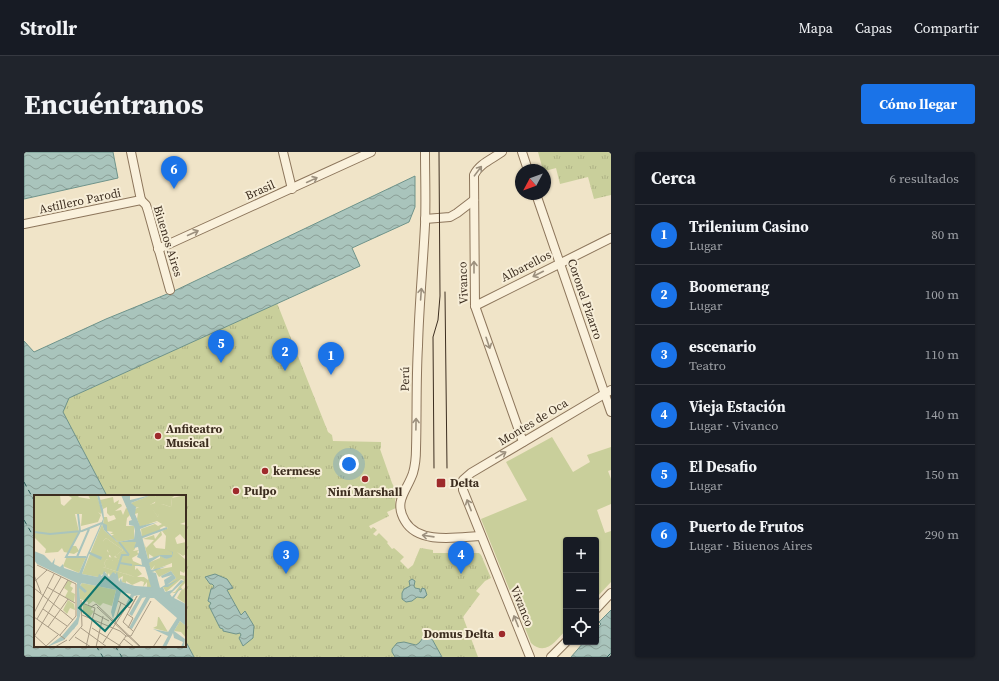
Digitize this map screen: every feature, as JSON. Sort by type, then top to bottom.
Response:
[{"type":"street","name":"Biuenos Aires","points":[[131,152],[140,200],[146,205],[170,290]]},
{"type":"street","points":[[283,152],[292,189]]},
{"type":"street","name":"Brasil","points":[[158,249],[371,152]]},
{"type":"street","name":"Perú","points":[[425,152],[426,219],[418,346],[416,451],[413,472],[401,496],[401,512],[409,526],[422,536],[481,536]]},
{"type":"street","name":"Vivanco","points":[[502,152],[477,170],[474,175],[475,306],[523,442]]},
{"type":"street","points":[[522,152],[526,164]]},
{"type":"street","name":"Astillero Parodi","points":[[24,224],[140,200]]},
{"type":"street","points":[[426,219],[450,217],[474,200]]},
{"type":"street","name":"Coronel Pizarro","points":[[538,200],[608,392],[611,412]]},
{"type":"street","name":"Albarellos","points":[[475,306],[611,238]]},
{"type":"street","name":"Montes de Oca","points":[[468,475],[608,392]]},
{"type":"street","name":"Vivanco","points":[[468,475],[463,480],[463,490],[530,657]]},
{"type":"street","points":[[599,606],[611,593]]},
{"type":"street","points":[[551,657],[563,645]]},
{"type":"green space","points":[[538,152],[611,152],[611,195],[594,199],[588,177],[560,184],[556,168],[551,169],[551,164],[541,164]]},
{"type":"green space","points":[[277,303],[328,432],[332,435],[333,441],[381,442],[380,449],[392,483],[395,489],[399,489],[395,500],[396,508],[387,512],[389,516],[369,526],[371,529],[373,527],[377,530],[373,534],[376,536],[379,533],[388,542],[387,543],[392,549],[394,548],[404,557],[400,561],[408,569],[413,565],[420,548],[433,550],[433,553],[479,553],[481,555],[491,578],[485,581],[476,591],[480,594],[463,617],[478,657],[194,657],[186,642],[186,495],[106,495],[62,412],[69,398]]},
{"type":"green space","points":[[552,437],[573,472],[590,462],[587,455],[611,447],[611,470],[608,471],[611,479],[611,504],[597,510],[605,533],[611,531],[611,582],[599,595],[599,537],[563,537],[563,633],[546,648],[536,647],[531,643],[481,519],[527,500],[506,462]]},
{"type":"water","points":[[24,152],[113,152],[118,178],[24,199]]},
{"type":"water","points":[[415,176],[415,207],[409,222],[352,248],[360,266],[69,398],[63,412],[106,495],[34,495],[34,647],[186,647],[186,642],[194,657],[24,657],[24,341],[34,352],[106,319],[172,292]]},
{"type":"water","points":[[215,574],[227,579],[233,588],[227,590],[241,615],[245,611],[254,626],[253,638],[243,646],[239,638],[241,635],[240,633],[236,634],[223,631],[209,606],[211,603],[208,601],[211,589],[214,586],[210,584],[205,577]]},
{"type":"water","points":[[412,579],[415,581],[415,588],[420,589],[420,592],[422,588],[425,589],[427,595],[424,598],[417,597],[412,601],[406,602],[402,599],[402,593],[404,589],[410,586],[409,581]]},
{"type":"water","points":[[611,610],[611,657],[571,657],[581,645],[599,645],[599,626],[601,624],[599,622]]},
{"type":"water","points":[[426,636],[432,639],[442,657],[395,657],[392,652],[392,649],[397,643],[404,642],[416,645]]},
{"type":"ferry route","points":[[24,482],[34,500]]},
{"type":"ferry route","points":[[24,520],[34,537]]},
{"type":"ferry route","points":[[97,647],[103,657]]},
{"type":"ferry route","points":[[116,647],[122,657]]},
{"type":"ferry route","points":[[607,657],[611,653]]},
{"type":"tram line","points":[[434,468],[433,337],[438,320],[440,296],[439,152]]},
{"type":"tram line","points":[[445,292],[447,468]]},
{"type":"place","name":"Puerto de Frutos","points":[[174,189]]},
{"type":"place","name":"El Desafio","points":[[221,363]]},
{"type":"place","name":"Boomerang","points":[[285,371]]},
{"type":"place","name":"Trilenium Casino","points":[[331,375]]},
{"type":"place","name":"Anfiteatro Musical","points":[[158,436]]},
{"type":"place","name":"kermese","points":[[265,471]]},
{"type":"place","name":"Niní Marshall","points":[[365,479]]},
{"type":"place","name":"Delta","points":[[441,483]]},
{"type":"place","name":"Pulpo","points":[[236,491]]},
{"type":"place","name":"escenario","points":[[286,574]]},
{"type":"place","name":"Vieja Estación","points":[[461,574]]},
{"type":"place","name":"Domus Delta","points":[[502,634]]}]
